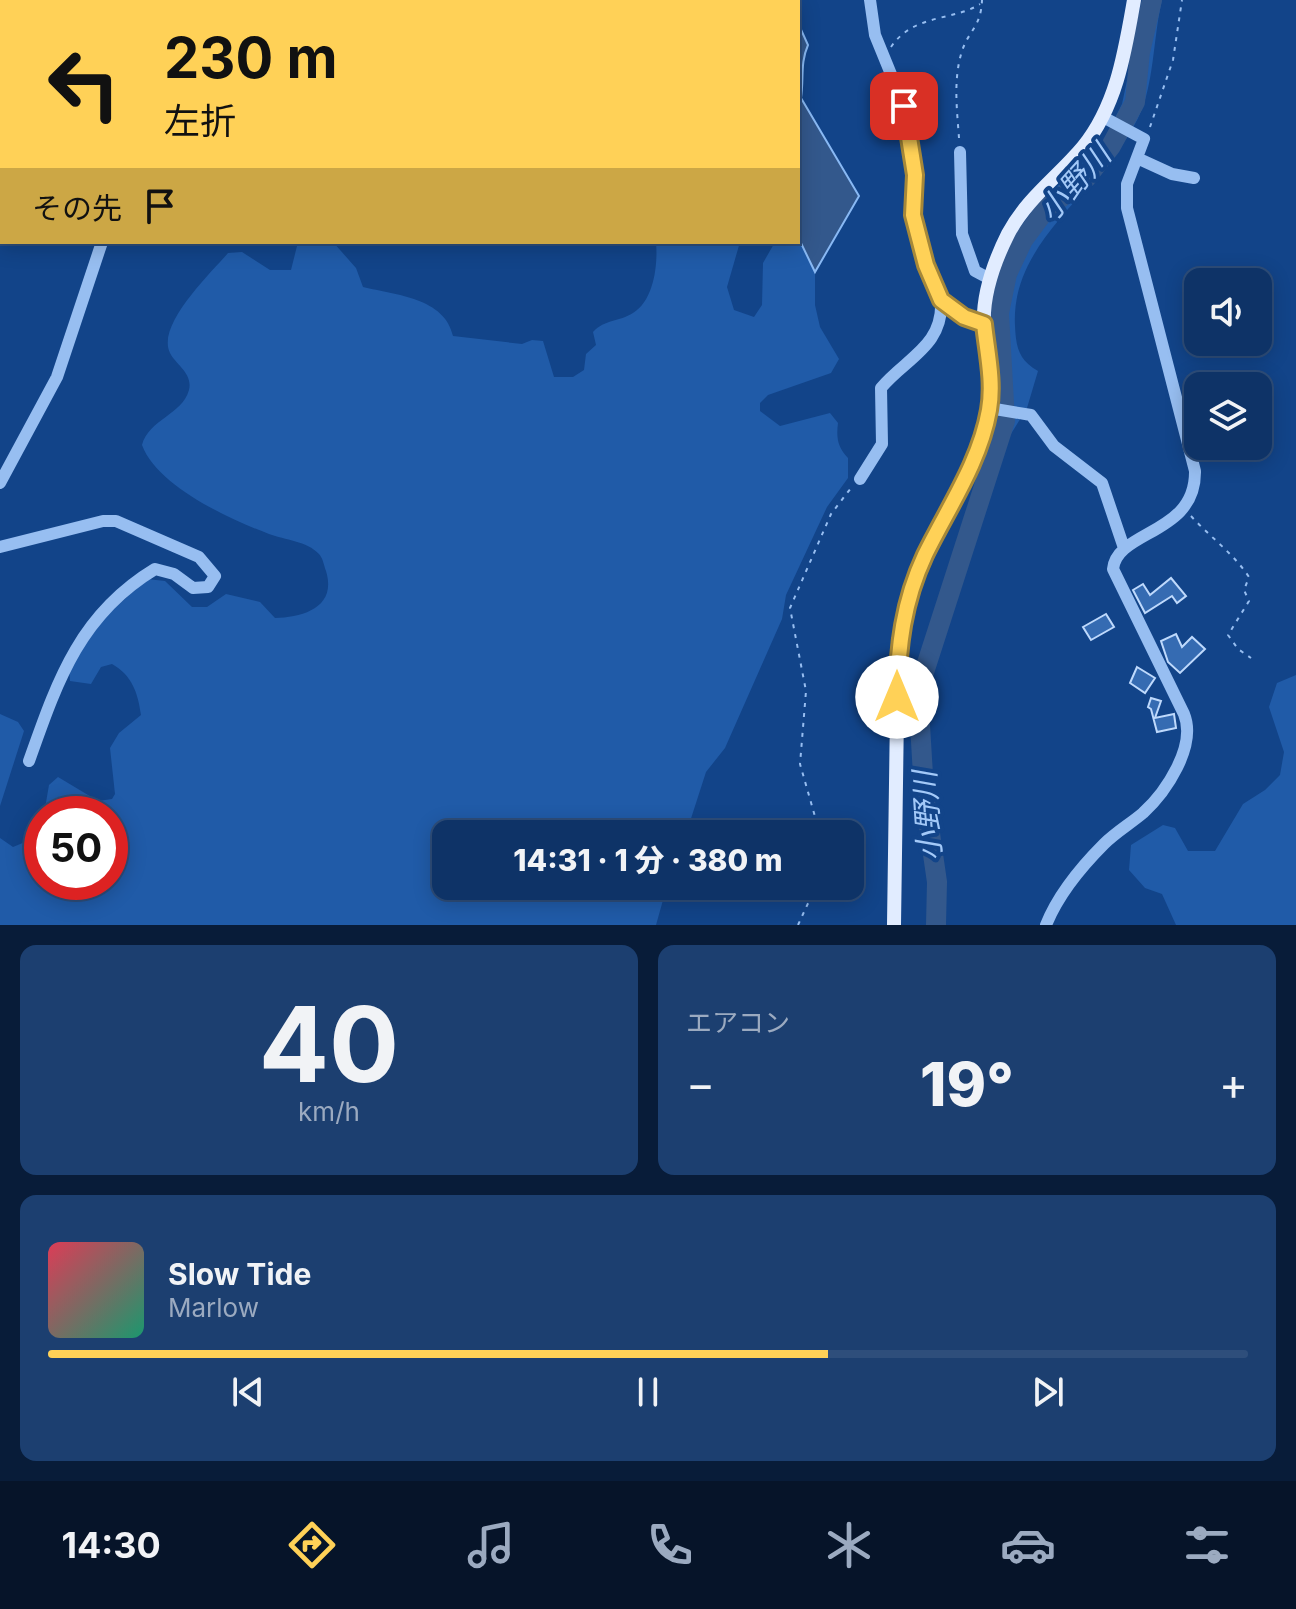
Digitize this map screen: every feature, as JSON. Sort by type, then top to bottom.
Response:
[{"type":"main road","points":[[894,925],[898,642],[914,583],[968,473],[993,408],[984,324],[990,279],[1009,233],[1032,199],[1107,120],[1134,0]]},
{"type":"street","points":[[860,479],[882,444],[881,388],[930,343],[938,323],[941,300],[913,215],[915,175],[904,106],[875,35],[870,0]]},
{"type":"street","points":[[1046,925],[1059,898],[1103,845],[1149,807],[1178,764],[1185,741],[1184,714],[1113,569],[1124,548],[1184,509],[1193,492],[1195,471],[1127,208],[1127,184],[1137,158],[1139,136],[1107,120]]},
{"type":"street","points":[[960,152],[962,234],[975,271],[990,279]]},
{"type":"street","points":[[1137,158],[1172,174],[1194,178]]},
{"type":"street","points":[[0,483],[57,377],[101,244]]},
{"type":"street","points":[[941,300],[964,317],[984,324]]},
{"type":"street","points":[[993,408],[1026,414],[1035,419],[1054,446],[1102,483],[1124,548]]},
{"type":"street","points":[[0,547],[103,521],[116,521],[199,557],[215,576],[208,587],[193,588],[174,574],[155,569],[102,613],[78,640],[61,670],[29,761]]},
{"type":"path","points":[[1139,136],[1166,84],[1182,0]]},
{"type":"path","points":[[883,58],[899,36],[917,26],[982,2],[979,25],[962,51],[956,79],[960,152]]},
{"type":"path","points":[[816,820],[800,764],[806,691],[790,608],[831,514],[860,479]]},
{"type":"path","points":[[1184,509],[1215,543],[1236,558],[1249,577],[1244,590],[1249,601],[1228,635],[1238,649],[1251,658]]},
{"type":"path","points":[[798,925],[810,900]]},
{"type":"shaded area","points":[[1144,0],[1162,0],[1142,109],[1108,163],[1045,238],[1028,265],[1018,294],[1015,334],[1023,358],[1038,371],[1027,408],[993,463],[997,397],[993,317],[1001,270],[1034,209],[1103,142],[1122,104]]},
{"type":"shaded area","points":[[800,27],[808,45],[801,98],[859,196],[815,272],[800,241]]},
{"type":"shaded area","points":[[800,241],[815,272],[815,305],[820,327],[839,359],[831,373],[768,395],[760,403],[760,411],[780,426],[830,413],[838,423],[838,442],[848,458],[848,478],[827,507],[786,595],[782,619],[725,748],[706,772],[691,820],[432,820],[432,900],[663,900],[656,925],[0,925],[0,838],[13,847],[24,842],[24,900],[128,900],[128,796],[114,796],[110,748],[119,733],[141,715],[138,699],[125,674],[112,664],[101,667],[91,684],[70,681],[69,668],[105,617],[147,579],[165,581],[192,607],[207,607],[226,594],[260,602],[275,618],[316,608],[327,593],[326,571],[322,558],[314,550],[253,528],[196,499],[163,474],[142,445],[151,429],[180,405],[189,390],[189,379],[170,353],[168,341],[171,328],[187,300],[228,253],[242,252],[270,270],[291,270],[298,244],[335,244],[356,268],[363,287],[404,296],[430,306],[448,323],[453,336],[522,344],[532,340],[543,341],[554,377],[573,377],[584,370],[586,354],[596,345],[593,332],[602,325],[633,313],[646,300],[655,271],[656,244],[739,244],[727,287],[734,310],[754,317],[762,305],[763,263],[774,244],[800,244]]},
{"type":"shaded area","points":[[1296,675],[1296,925],[1176,925],[1162,894],[1145,888],[1129,870],[1131,845],[1163,825],[1175,828],[1188,851],[1215,851],[1243,804],[1265,790],[1280,775],[1284,752],[1269,707],[1277,683]]},
{"type":"shaded area","points":[[0,714],[18,722],[24,731],[0,806]]},
{"type":"shaded area","points":[[58,777],[90,796],[47,796],[49,785]]},
{"type":"building","points":[[1171,578],[1186,596],[1177,603],[1172,596],[1145,613],[1133,590],[1143,584],[1150,595]]},
{"type":"building","points":[[1106,614],[1114,627],[1091,640],[1083,627]]},
{"type":"building","points":[[1176,634],[1182,647],[1192,637],[1205,649],[1180,673],[1168,662],[1161,641]]},
{"type":"building","points":[[1137,667],[1155,678],[1145,693],[1130,683]]},
{"type":"building","points":[[1151,698],[1161,701],[1155,718],[1174,714],[1176,728],[1157,732],[1148,707]]},
{"type":"waterway","name":"小野川","points":[[936,925],[937,882],[924,792],[918,691],[1005,421],[999,313],[1007,274],[1023,240],[1046,209],[1086,178],[1111,146],[1135,102],[1140,52],[1152,0]]},
{"type":"route","points":[[897,697],[898,642],[904,611],[924,557],[968,473],[982,436],[989,408],[990,371],[984,324],[964,317],[941,300],[926,265],[913,215],[915,175],[904,106]]}]
